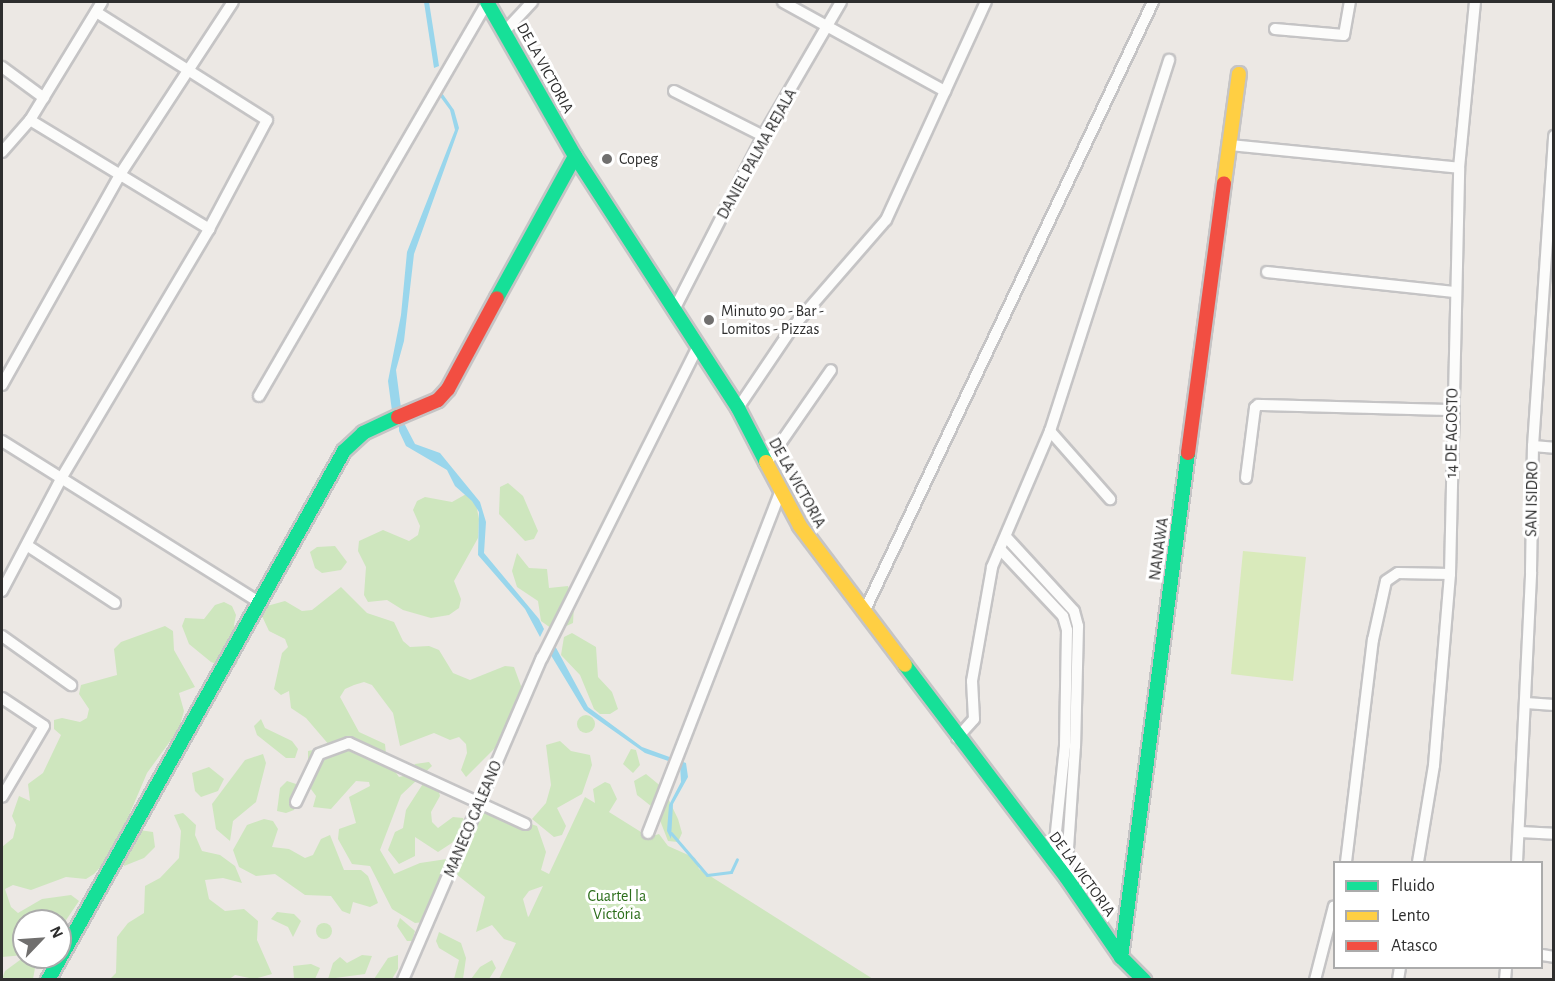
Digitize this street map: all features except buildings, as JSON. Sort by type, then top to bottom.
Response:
[{"type":"street","points":[[2,152],[30,120],[102,2]]},
{"type":"street","points":[[2,385],[121,173],[233,2]]},
{"type":"street","points":[[259,396],[487,2]]},
{"type":"street","name":"DE LA VICTORIA","points":[[487,2],[575,156],[738,408],[780,492],[800,526],[957,738],[1066,877],[1121,957],[1144,980]]},
{"type":"street","points":[[505,31],[532,2]]},
{"type":"street","points":[[783,2],[945,91]]},
{"type":"street","name":"DANIEL PALMA REJALA","points":[[675,308],[763,136],[830,26],[841,2]]},
{"type":"street","points":[[738,408],[792,327],[886,220],[986,2]]},
{"type":"street","points":[[864,612],[1153,2]]},
{"type":"street","points":[[1275,29],[1344,35],[1350,2]]},
{"type":"street","name":"14 DE AGOSTO","points":[[1418,861],[1434,765],[1450,574],[1454,292],[1459,168],[1475,2]]},
{"type":"street","points":[[2,591],[28,546],[62,477],[209,229],[267,120],[190,69],[96,12]]},
{"type":"street","points":[[957,738],[974,718],[974,672],[992,567],[1007,538],[1050,431],[1169,60]]},
{"type":"street","points":[[2,67],[44,98]]},
{"type":"street","name":"NANAWA","points":[[1121,957],[1239,74]]},
{"type":"street","points":[[674,91],[763,136]]},
{"type":"street","points":[[30,120],[121,173],[209,229]]},
{"type":"street","name":"SAN ISIDRO","points":[[1517,861],[1526,703],[1533,446],[1554,136]]},
{"type":"street","points":[[1230,145],[1459,168]]},
{"type":"street","points":[[48,980],[344,451],[363,433],[438,400],[448,389],[575,156]]},
{"type":"street","points":[[1267,272],[1454,292]]},
{"type":"street","points":[[1541,334],[1554,334]]},
{"type":"street","name":"MANECO GALEANO","points":[[403,980],[542,658],[698,347]]},
{"type":"street","points":[[766,464],[831,370]]},
{"type":"street","points":[[1246,478],[1255,408],[1258,405],[1452,410]]},
{"type":"street","points":[[1050,431],[1110,499]]},
{"type":"street","points":[[2,441],[260,603]]},
{"type":"street","points":[[1533,446],[1554,448]]},
{"type":"street","points":[[648,832],[780,492]]},
{"type":"street","points":[[1007,538],[1074,611],[1078,626],[1075,746],[1066,877]]},
{"type":"street","points":[[28,546],[115,603]]},
{"type":"street","points":[[1000,549],[1063,616],[1067,630],[1065,746],[1053,861]]},
{"type":"street","points":[[1346,861],[1373,640],[1386,581],[1398,573],[1450,574]]},
{"type":"street","points":[[1063,616],[1074,611]]},
{"type":"street","points":[[2,636],[71,685]]},
{"type":"street","points":[[2,698],[44,726],[2,797]]},
{"type":"street","points":[[1526,703],[1554,705]]},
{"type":"street","points":[[296,802],[319,754],[349,743],[525,824]]},
{"type":"street","points":[[1520,832],[1554,834]]},
{"type":"street","points":[[1315,980],[1333,913]]},
{"type":"green space","points":[[508,483],[523,496],[538,531],[534,539],[525,541],[499,514],[500,487]]},
{"type":"green space","points":[[468,493],[475,499],[479,519],[478,538],[454,581],[461,599],[459,608],[449,615],[431,618],[403,610],[387,600],[368,602],[364,595],[366,567],[358,551],[359,541],[383,530],[409,541],[418,535],[420,526],[413,510],[417,501],[425,497],[452,502]]},
{"type":"green space","points":[[335,546],[347,562],[341,570],[322,573],[315,568],[310,552],[317,547]]},
{"type":"green space","points":[[1243,551],[1306,557],[1293,681],[1231,674]]},
{"type":"green space","points":[[517,553],[529,568],[547,569],[549,588],[568,586],[574,605],[573,623],[555,631],[541,621],[538,601],[517,587],[512,571]]},
{"type":"green space","points":[[341,587],[367,613],[394,622],[403,641],[410,647],[429,646],[439,650],[453,673],[470,680],[505,666],[514,667],[521,686],[520,706],[504,739],[466,777],[461,770],[467,753],[466,744],[459,737],[450,740],[434,733],[400,746],[393,713],[372,685],[364,682],[354,685],[345,689],[340,697],[359,732],[385,744],[386,754],[378,757],[356,740],[330,746],[306,718],[291,708],[289,691],[281,695],[274,689],[282,653],[288,647],[285,639],[269,631],[261,614],[267,606],[285,601],[302,611],[312,610]]},
{"type":"green space","points":[[224,602],[232,606],[236,615],[234,625],[242,642],[237,664],[228,668],[211,662],[189,644],[182,626],[185,618],[204,619],[215,605]]},
{"type":"green space","points":[[165,626],[173,631],[174,650],[195,687],[179,693],[184,711],[179,729],[147,773],[113,853],[94,874],[86,879],[66,877],[31,890],[13,885],[5,889],[13,909],[12,956],[2,957],[2,847],[13,838],[16,825],[12,816],[19,796],[30,801],[28,784],[43,773],[61,735],[54,729],[54,720],[62,718],[80,722],[87,718],[89,709],[79,694],[81,685],[117,675],[114,649],[121,642]]},
{"type":"green space","points":[[572,633],[596,647],[598,677],[612,692],[618,709],[610,714],[600,714],[594,709],[580,675],[561,655],[564,637]]},
{"type":"green space","points":[[586,715],[592,718],[595,724],[592,730],[586,733],[580,730],[577,724],[580,718]]},
{"type":"green space","points":[[261,719],[265,728],[292,741],[298,749],[295,758],[286,758],[257,735],[254,726]]},
{"type":"green space","points":[[560,741],[571,751],[590,755],[592,765],[582,794],[557,808],[566,826],[562,835],[554,837],[532,819],[546,803],[551,785],[546,745]]},
{"type":"green space","points":[[342,744],[390,764],[399,777],[408,775],[415,764],[429,762],[432,766],[401,795],[380,850],[394,874],[420,863],[447,859],[450,876],[431,897],[434,907],[424,922],[415,923],[392,909],[370,866],[352,864],[338,839],[339,829],[356,823],[349,797],[370,786],[369,782],[356,781],[331,809],[313,807],[316,796],[308,785],[308,751]]},
{"type":"green space","points":[[631,749],[636,750],[640,765],[633,773],[623,764]]},
{"type":"green space","points":[[263,754],[266,763],[256,802],[233,821],[230,841],[216,829],[212,804],[245,760]]},
{"type":"green space","points":[[209,767],[224,779],[218,791],[201,797],[195,791],[192,773]]},
{"type":"green space","points":[[646,774],[663,788],[678,819],[682,833],[678,842],[668,841],[656,810],[637,795],[634,781]]},
{"type":"green space","points":[[435,776],[440,796],[431,812],[432,822],[438,828],[453,817],[463,818],[466,826],[464,835],[438,852],[415,837],[415,856],[399,864],[388,850],[395,832],[403,828],[406,810],[426,779]]},
{"type":"green space","points":[[287,781],[296,784],[301,793],[294,810],[286,813],[277,811],[280,788]]},
{"type":"green space","name":"Cuartel la Victória","points":[[605,782],[610,784],[617,799],[609,812],[649,837],[659,834],[668,846],[695,858],[699,869],[873,979],[499,979],[516,943],[504,939],[492,925],[476,932],[485,897],[456,874],[462,849],[484,808],[537,826],[546,852],[541,870],[549,874],[585,797],[595,803],[593,789]],"holes":[[[543,886],[529,916],[523,899],[529,891]]]},
{"type":"green space","points":[[183,813],[196,825],[195,835],[202,851],[220,855],[235,866],[242,883],[223,878],[205,880],[209,899],[225,911],[244,909],[258,921],[257,940],[272,974],[254,979],[235,975],[228,980],[110,979],[116,973],[117,937],[128,923],[144,913],[145,886],[160,878],[179,858],[181,831],[174,815]]},
{"type":"green space","points":[[264,819],[273,821],[278,829],[272,847],[289,849],[305,858],[313,855],[321,839],[330,835],[344,870],[361,870],[368,876],[378,903],[370,907],[353,902],[350,914],[342,911],[331,896],[305,895],[275,874],[256,876],[239,867],[233,850],[247,825]]},
{"type":"green space","points":[[139,830],[153,832],[155,847],[144,858],[124,866],[123,859],[136,843]]},
{"type":"green space","points":[[71,895],[79,901],[72,911],[72,909],[25,909],[42,899]]},
{"type":"green space","points":[[277,912],[294,914],[301,921],[293,937],[288,927],[271,919]]},
{"type":"green space","points":[[400,918],[415,931],[412,941],[407,941],[397,926]]},
{"type":"green space","points":[[324,923],[332,931],[324,939],[316,931]]},
{"type":"green space","points":[[439,932],[461,943],[466,958],[463,979],[454,979],[459,960],[439,948],[436,941]]},
{"type":"green space","points":[[362,955],[372,956],[365,974],[328,979],[333,963],[340,957],[347,963]]},
{"type":"green space","points":[[398,955],[398,969],[392,979],[374,979],[388,958]]},
{"type":"green space","points":[[492,960],[496,968],[489,979],[471,979],[480,967]]},
{"type":"green space","points":[[311,964],[320,968],[315,979],[294,979],[293,966]]},
{"type":"green space","points":[[12,966],[12,969],[35,969],[33,979],[2,979],[5,971]]},
{"type":"water","points":[[424,2],[429,2],[439,66],[434,68]]},
{"type":"water","points":[[442,93],[454,110],[459,128],[414,254],[404,341],[396,370],[401,408],[392,411],[388,381],[401,315],[407,252],[455,130],[450,110],[439,95]]},
{"type":"water","points":[[403,421],[415,444],[440,453],[480,502],[486,522],[484,553],[539,619],[544,629],[540,637],[525,609],[478,555],[479,512],[472,501],[455,486],[447,470],[406,446],[399,431],[399,422]]},
{"type":"water","points":[[554,644],[588,707],[642,747],[686,763],[688,777],[673,804],[671,839],[667,831],[669,805],[681,782],[680,765],[645,753],[584,710],[549,652]]},
{"type":"waterway","points":[[671,833],[707,875],[731,872],[737,859]]},
{"type":"traffic: fast","points":[[487,2],[575,156],[738,408],[766,462]]},
{"type":"traffic: fast","points":[[497,298],[575,156]]},
{"type":"traffic: fast","points":[[48,980],[344,451],[363,433],[398,417]]},
{"type":"traffic: fast","points":[[1121,957],[1188,453]]},
{"type":"traffic: fast","points":[[905,665],[1066,877],[1121,957],[1144,980]]},
{"type":"traffic: slow","points":[[1224,183],[1239,74]]},
{"type":"traffic: slow","points":[[766,462],[800,526],[905,665]]},
{"type":"traffic: jam","points":[[1188,453],[1224,183]]},
{"type":"traffic: jam","points":[[398,417],[438,400],[448,389],[497,298]]},
{"type":"place","name":"Copeg","points":[[607,159]]},
{"type":"place","name":"Minuto 90 - Bar - Lomitos - Pizzas","points":[[709,320]]}]
